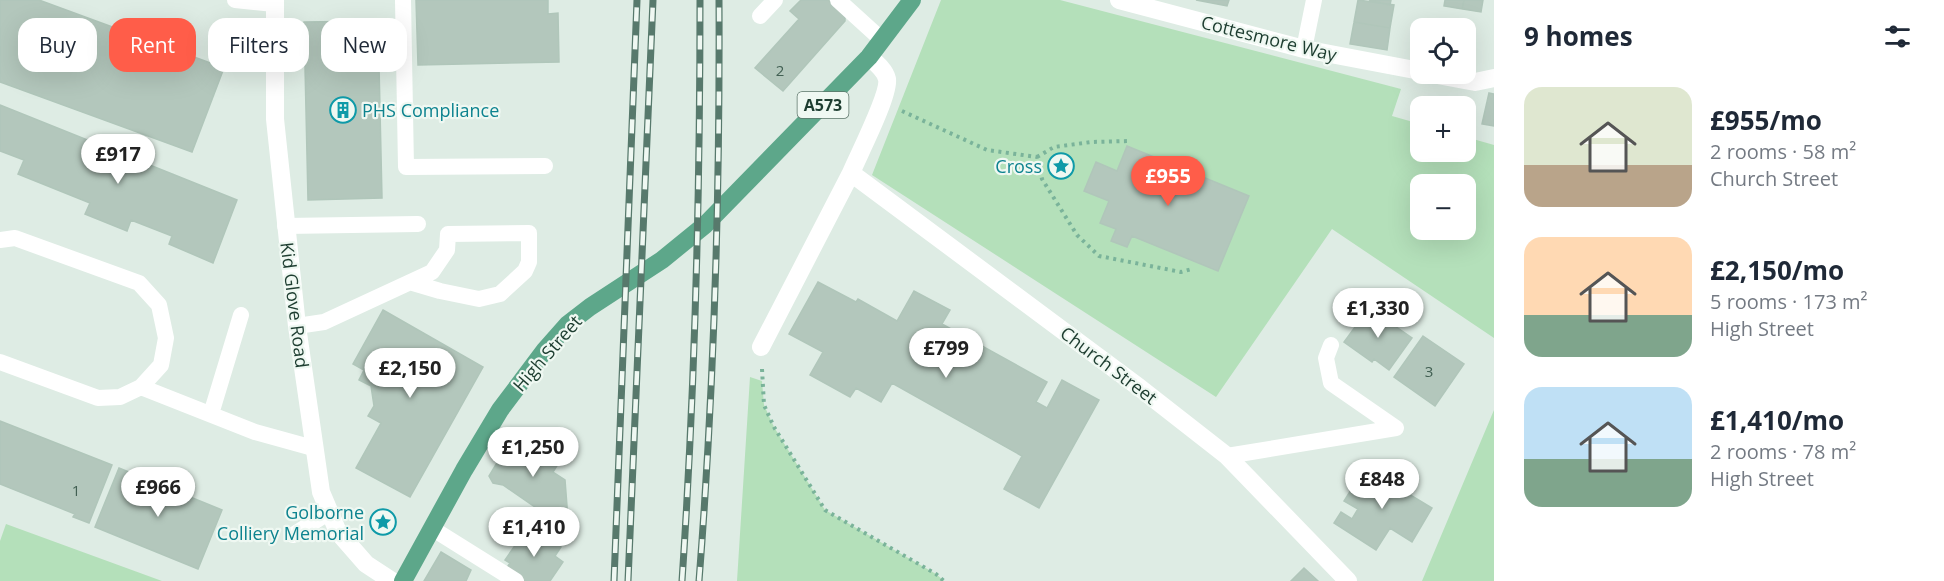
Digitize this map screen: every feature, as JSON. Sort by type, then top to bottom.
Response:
[{"type":"main road","name":"A573","points":[[869,57],[912,0]]},
{"type":"main road","name":"High Street","points":[[403,581],[500,410],[523,377],[568,324],[686,242],[869,57]]},
{"type":"street","name":"Cottesmore Way","points":[[1119,0],[1304,49],[1410,69]]},
{"type":"street","name":"Kid Glove Road","points":[[275,2],[274,119],[297,326],[321,492],[338,532],[366,564],[392,581]]},
{"type":"street","points":[[761,347],[850,173],[882,101],[887,85],[886,78],[884,72],[869,57]]},
{"type":"street","points":[[1476,82],[1494,78]]},
{"type":"street","name":"Church Street","points":[[850,173],[1140,388],[1227,456],[1348,581]]},
{"type":"lane","points":[[235,0],[275,2]]},
{"type":"lane","points":[[403,0],[406,167],[544,166]]},
{"type":"lane","points":[[760,16],[775,0]]},
{"type":"lane","points":[[838,0],[882,40]]},
{"type":"lane","points":[[1304,49],[1314,0]]},
{"type":"lane","points":[[285,226],[418,224]]},
{"type":"lane","points":[[297,326],[324,322],[432,272],[447,250],[448,234],[529,233],[529,262],[525,271],[500,294],[479,299],[440,291],[413,282]]},
{"type":"lane","points":[[0,240],[15,238],[139,282],[159,305],[166,338],[161,364],[141,387],[120,397],[98,399],[0,362]]},
{"type":"lane","points":[[211,414],[241,315]]},
{"type":"lane","points":[[1227,456],[1396,428],[1331,383],[1326,358],[1330,345]]},
{"type":"lane","points":[[141,387],[255,432],[313,448]]},
{"type":"lane","points":[[293,535],[328,513]]},
{"type":"lane","points":[[433,529],[516,581]]},
{"type":"path","points":[[882,101],[987,150],[1037,157],[1054,147],[1091,142],[1131,141]]},
{"type":"path","points":[[1037,157],[1042,179],[1077,235],[1099,256],[1181,272],[1192,269]]},
{"type":"path","points":[[761,347],[764,405],[774,427],[825,510],[936,574],[944,581]]},
{"type":"green space","points":[[941,0],[1060,0],[1401,89],[1392,116],[1410,121],[1410,162],[1476,162],[1476,140],[1494,145],[1494,338],[1332,229],[1216,397],[872,175]]},
{"type":"green space","points":[[750,377],[762,381],[764,405],[774,427],[825,510],[936,574],[944,581],[737,581]]},
{"type":"green space","points":[[1494,410],[1494,581],[1422,581]]},
{"type":"green space","points":[[6,524],[162,581],[0,581],[0,541]]},
{"type":"building","points":[[0,0],[39,0],[88,18],[18,18],[18,72],[97,72],[97,21],[109,26],[109,72],[196,72],[196,58],[208,62],[208,72],[222,72],[192,152],[0,82]]},
{"type":"building","points":[[416,0],[548,0],[548,14],[558,13],[559,62],[418,65]]},
{"type":"building","points":[[801,0],[828,0],[845,14],[845,21],[783,91],[755,68],[799,19],[790,11]]},
{"type":"building","points":[[1196,0],[1229,0],[1227,6]]},
{"type":"building","points":[[1358,0],[1394,5],[1390,28],[1354,22]]},
{"type":"building","points":[[1369,0],[1391,0],[1390,5]]},
{"type":"building","points":[[1445,0],[1464,0],[1462,9],[1444,6]]},
{"type":"building","points":[[1464,0],[1483,0],[1481,12],[1462,9]]},
{"type":"building","name":"PHS Compliance","points":[[309,22],[321,22],[321,72],[379,72],[382,198],[308,200],[305,72],[309,72]]},
{"type":"building","points":[[1354,22],[1390,28],[1387,50],[1350,44]]},
{"type":"building","points":[[1489,93],[1494,94],[1494,126],[1482,124]]},
{"type":"building","points":[[0,105],[237,200],[213,263],[169,244],[172,236],[131,220],[127,231],[85,214],[90,203],[18,174],[24,160],[0,151]]},
{"type":"building","points":[[1127,146],[1249,196],[1218,271],[1132,236],[1127,247],[1111,241],[1116,229],[1100,223],[1109,201],[1084,191],[1096,162],[1117,171]]},
{"type":"building","points":[[818,282],[856,302],[858,299],[897,321],[914,291],[950,310],[942,324],[1047,382],[1036,402],[1047,408],[1062,380],[1099,400],[1039,508],[1004,489],[1022,456],[892,383],[881,402],[856,388],[850,397],[810,375],[823,352],[789,334]]},
{"type":"building","points":[[1369,308],[1412,338],[1389,370],[1374,359],[1372,362],[1344,342]]},
{"type":"building","points":[[383,310],[483,367],[410,497],[356,468],[381,423],[368,416],[374,406],[371,386],[359,380],[364,370],[353,364]]},
{"type":"building","points":[[1423,336],[1464,364],[1435,406],[1394,377]]},
{"type":"building","points":[[0,421],[112,465],[89,523],[73,517],[75,514],[0,484]]},
{"type":"building","points":[[518,428],[560,461],[553,472],[565,480],[568,519],[560,529],[555,531],[550,528],[548,516],[503,485],[493,483],[489,476]]},
{"type":"building","points":[[119,468],[222,510],[198,569],[95,527]]},
{"type":"building","points":[[1365,468],[1376,475],[1379,469],[1400,481],[1397,487],[1432,508],[1412,542],[1390,528],[1376,550],[1334,523],[1341,512],[1352,519],[1358,509],[1344,501]]},
{"type":"building","points":[[532,527],[561,547],[555,556],[563,562],[550,581],[524,581],[506,569],[510,563],[505,560],[525,531],[528,533]]},
{"type":"building","points":[[441,552],[471,570],[466,581],[424,581]]},
{"type":"building","points":[[1304,568],[1318,581],[1291,581]]},
{"type":"railway","points":[[614,581],[637,0]]},
{"type":"railway","points":[[628,581],[653,0]]},
{"type":"railway","points":[[682,581],[696,290],[700,0]]},
{"type":"railway","points":[[699,581],[709,436],[715,291],[719,0]]},
{"type":"place","name":"PHS Compliance","points":[[343,110]]},
{"type":"place","name":"Cross","points":[[1061,166]]},
{"type":"place","name":"Golborne Colliery Memorial","points":[[383,522]]}]
